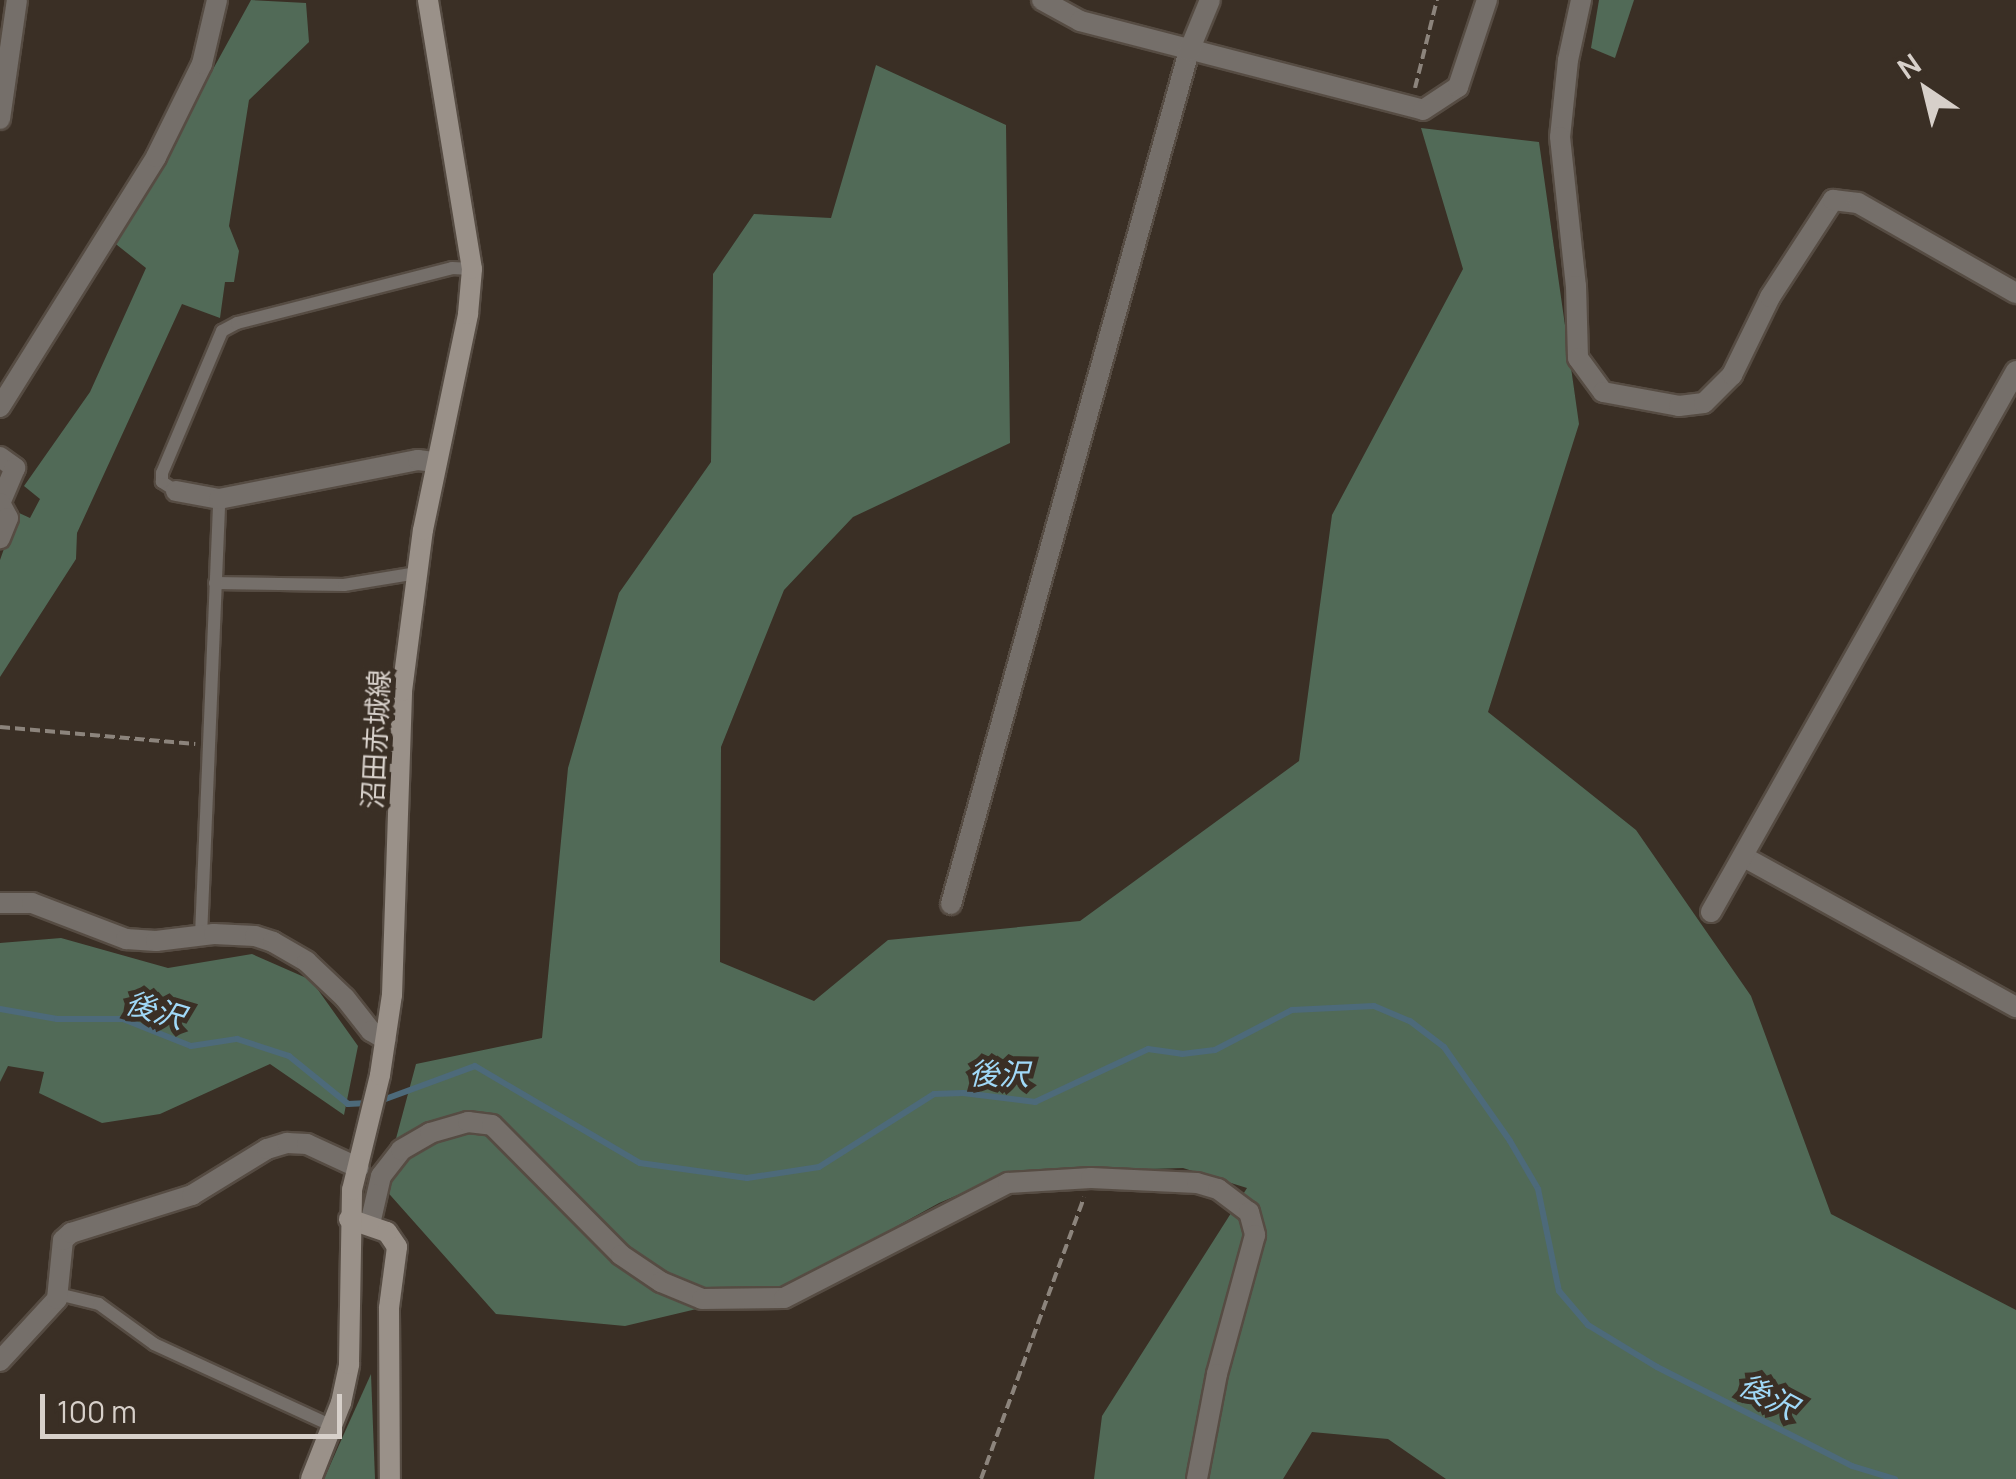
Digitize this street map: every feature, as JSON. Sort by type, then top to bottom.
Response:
[{"type":"main road","name":"沼田赤城線","points":[[311,1479],[332,1426],[348,1364],[359,1168],[380,1076],[392,995],[402,691],[435,462],[466,328],[472,269],[428,0]]},
{"type":"main road","points":[[359,1221],[387,1232],[397,1246],[388,1356],[390,1479]]},
{"type":"street","points":[[0,119],[17,0]]},
{"type":"street","points":[[0,407],[156,157],[202,64],[217,0]]},
{"type":"street","points":[[1042,0],[1080,21],[1424,110],[1458,87],[1487,0]]},
{"type":"street","points":[[951,904],[1188,51],[1210,0]]},
{"type":"street","points":[[1581,0],[1568,60],[1560,138],[1576,286],[1578,358],[1603,392],[1679,406],[1704,403],[1732,376],[1770,297],[1833,200],[1858,203],[2016,293]]},
{"type":"street","points":[[1712,912],[2016,371]]},
{"type":"street","points":[[0,457],[15,468],[0,503],[8,518],[0,538]]},
{"type":"street","points":[[176,491],[219,499],[418,460],[435,462]]},
{"type":"street","points":[[1744,857],[2016,1008]]},
{"type":"street","points":[[0,903],[32,903],[126,939],[255,936],[289,949],[326,978],[372,1031],[386,1040]]},
{"type":"street","points":[[359,1221],[400,1150],[430,1133],[468,1122],[492,1125],[600,1235],[661,1282],[702,1298],[784,1298],[1008,1183],[1091,1178],[1196,1183],[1218,1189],[1248,1212],[1254,1235],[1218,1374],[1197,1479]]},
{"type":"street","points":[[0,1361],[49,1310],[58,1294],[63,1240],[81,1228],[192,1195],[267,1150],[286,1143],[307,1144],[359,1168]]},
{"type":"lane","points":[[176,491],[162,482],[162,473],[222,332],[237,323],[452,268],[472,269]]},
{"type":"lane","points":[[201,936],[219,499]]},
{"type":"lane","points":[[216,583],[344,585],[417,573]]},
{"type":"lane","points":[[58,1294],[98,1304],[154,1344],[332,1426]]},
{"type":"path","points":[[1410,108],[1437,0]]},
{"type":"path","points":[[0,727],[209,745]]},
{"type":"path","points":[[981,1479],[1091,1178]]},
{"type":"green space","points":[[251,0],[306,3],[309,42],[249,100],[229,226],[239,251],[234,282],[225,282],[220,318],[182,304],[77,533],[76,559],[0,677],[0,560],[17,512],[30,518],[40,499],[24,486],[90,392],[146,268],[112,241],[156,173]]},
{"type":"green space","points":[[1599,0],[1634,0],[1615,58],[1591,48]]},
{"type":"green space","points":[[876,65],[1006,125],[1010,443],[853,517],[784,590],[721,747],[720,962],[814,1001],[888,940],[1080,921],[1299,761],[1332,515],[1463,269],[1421,128],[1539,142],[1579,424],[1488,712],[1636,830],[1751,996],[1831,1214],[2016,1310],[2016,1479],[1446,1479],[1388,1439],[1312,1432],[1283,1479],[1094,1479],[1102,1416],[1247,1188],[1183,1168],[1009,1173],[939,1203],[785,1288],[625,1326],[496,1314],[383,1187],[416,1064],[542,1038],[568,768],[619,593],[711,462],[713,274],[754,214],[831,218]]},
{"type":"green space","points":[[61,938],[168,968],[252,954],[311,980],[358,1046],[344,1115],[270,1064],[160,1114],[102,1123],[39,1093],[44,1072],[8,1066],[0,1082],[0,943]]},
{"type":"green space","points":[[371,1374],[375,1479],[324,1479],[343,1436]]},
{"type":"waterway","name":"後沢","points":[[380,1101],[475,1066],[640,1163],[747,1178],[819,1167],[934,1094],[963,1093],[1035,1102],[1148,1049],[1182,1054],[1215,1050],[1292,1010],[1374,1006],[1410,1021],[1444,1047],[1510,1141],[1538,1189],[1559,1291],[1588,1325],[1657,1367],[1852,1466],[1895,1479]]},
{"type":"waterway","name":"後沢","points":[[0,1009],[57,1019],[123,1019],[191,1046],[237,1039],[289,1056],[348,1104],[368,1103]]}]
